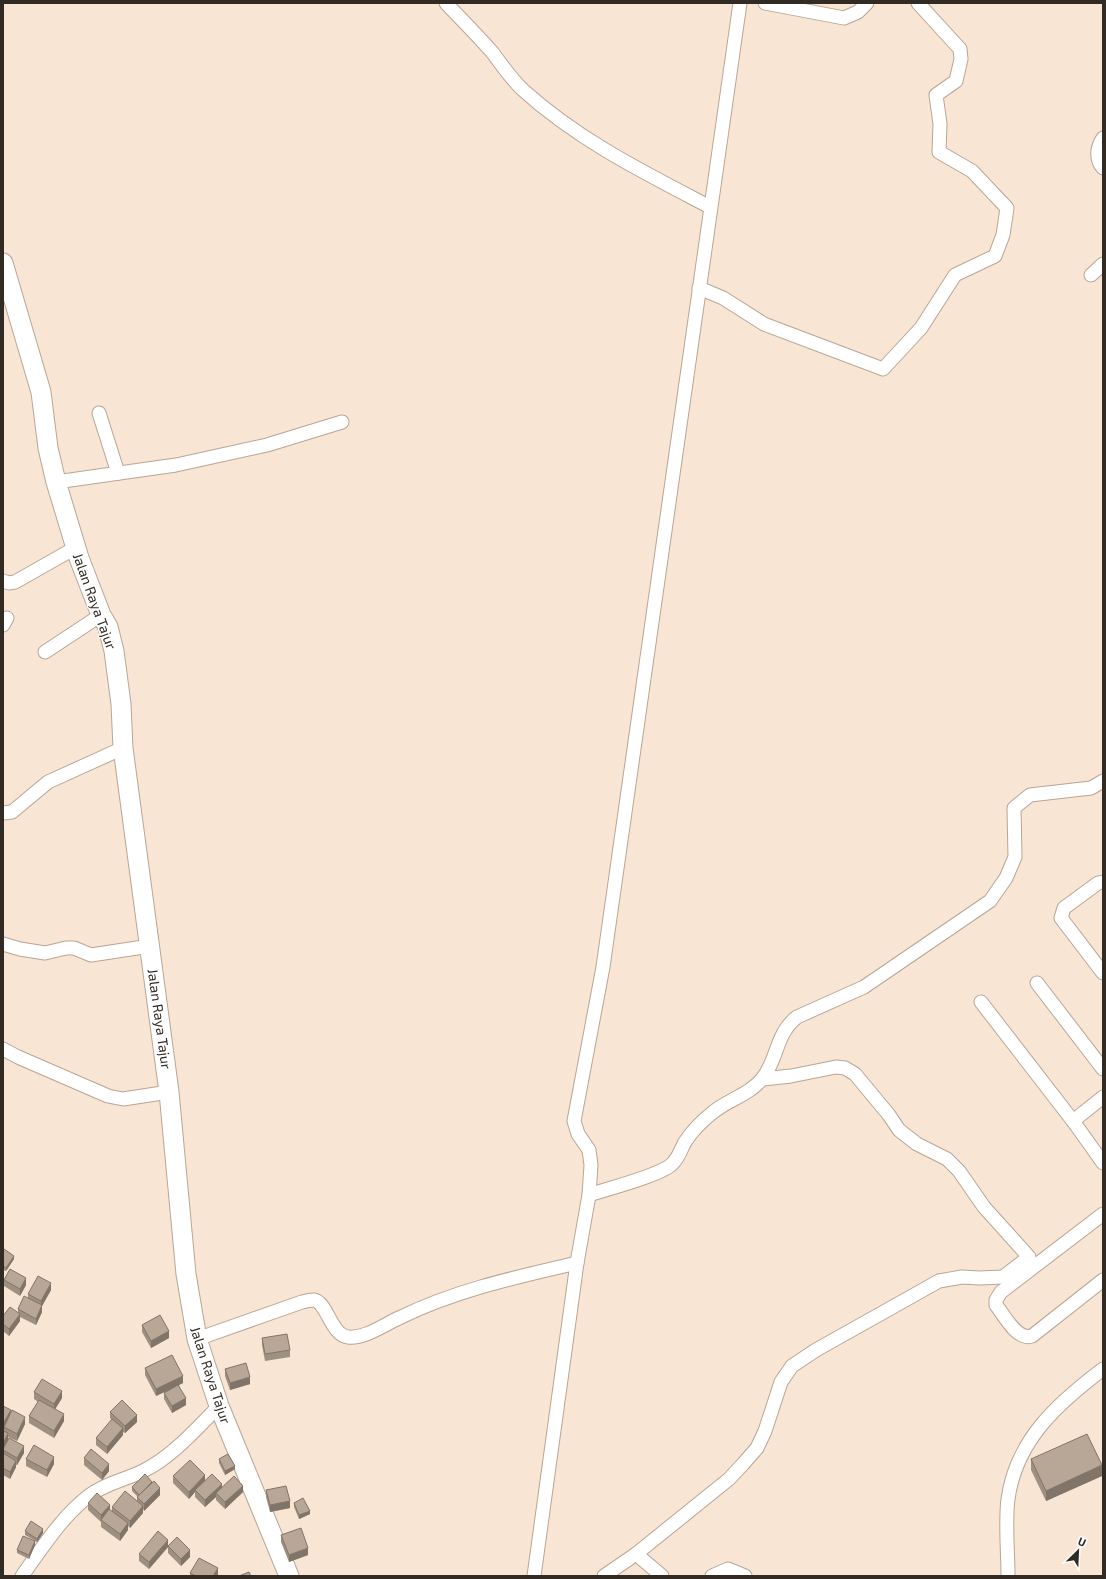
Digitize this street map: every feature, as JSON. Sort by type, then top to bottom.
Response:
[{"type":"main road","name":"Jalan Raya Tajur","points":[[3,263],[42,392],[48,448],[56,482],[76,548],[101,615],[108,627],[114,651],[121,704],[123,748],[169,1092],[186,1274],[197,1339],[219,1406],[289,1576]]},
{"type":"street","points":[[446,3],[493,53],[522,90],[582,137],[710,207]]},
{"type":"street","points":[[534,1576],[577,1263],[588,1195],[591,1158],[589,1150],[578,1134],[574,1121],[603,967],[740,3]]},
{"type":"street","points":[[765,3],[844,18],[858,12],[867,3]]},
{"type":"street","points":[[699,288],[723,298],[764,324],[883,369],[921,328],[955,274],[995,256],[1003,235],[1007,208],[972,171],[939,152],[940,124],[936,95],[956,81],[961,59],[960,49],[918,3]]},
{"type":"street","points":[[1103,138],[1099,143],[1098,154],[1100,165],[1103,168]]},
{"type":"street","points":[[1091,275],[1103,264]]},
{"type":"street","points":[[99,413],[118,473]]},
{"type":"street","points":[[56,482],[176,465],[267,445],[342,422]]},
{"type":"street","points":[[3,581],[9,583],[16,582],[76,548]]},
{"type":"street","points":[[45,652],[101,615]]},
{"type":"street","points":[[3,813],[12,812],[48,782],[123,748]]},
{"type":"street","points":[[588,1195],[619,1186],[662,1170],[672,1164],[687,1139],[712,1113],[753,1088],[762,1079],[769,1068],[779,1040],[788,1024],[797,1017],[864,987],[990,901],[1006,878],[1015,857],[1014,808],[1030,795],[1091,788],[1103,781]]},
{"type":"street","points":[[1103,882],[1098,883],[1064,908],[1061,918],[1103,973]]},
{"type":"street","points":[[3,944],[20,949],[45,953],[66,948],[74,948],[91,955],[150,946]]},
{"type":"street","points":[[1037,983],[1103,1069]]},
{"type":"street","points":[[981,1002],[1073,1121],[1103,1163]]},
{"type":"street","points":[[3,1049],[108,1096],[123,1099],[169,1092]]},
{"type":"street","points":[[604,1576],[636,1554],[729,1479],[744,1464],[760,1442],[781,1382],[792,1366],[816,1350],[939,1281],[962,1277],[1003,1277],[1029,1257],[984,1207],[959,1171],[947,1159],[917,1144],[899,1130],[889,1115],[855,1074],[844,1068],[836,1067],[791,1076],[762,1079]]},
{"type":"street","points":[[1073,1121],[1103,1097]]},
{"type":"street","points":[[1103,1214],[1001,1292],[996,1300],[996,1305],[1020,1334],[1027,1338],[1032,1336],[1103,1280]]},
{"type":"street","points":[[197,1339],[302,1302],[314,1300],[319,1302],[334,1327],[342,1335],[348,1337],[359,1336],[409,1313],[485,1285],[577,1263]]},
{"type":"street","points":[[1008,1576],[1007,1500],[1018,1461],[1044,1420],[1056,1407],[1103,1369]]},
{"type":"street","points":[[22,1576],[59,1526],[90,1496],[109,1484],[142,1472],[157,1462],[183,1441],[219,1406]]},
{"type":"street","points":[[636,1554],[662,1576]]},
{"type":"street","points":[[712,1576],[728,1569],[745,1576]]},
{"type":"building","points":[[4,1249],[14,1256],[6,1268],[3,1266]]},
{"type":"building","points":[[10,1269],[26,1278],[20,1289],[4,1280]]},
{"type":"building","points":[[38,1276],[51,1283],[41,1301],[28,1294]]},
{"type":"building","points":[[24,1296],[42,1305],[36,1319],[18,1309]]},
{"type":"building","points":[[10,1307],[20,1314],[9,1329],[3,1324],[3,1316]]},
{"type":"building","points":[[160,1315],[169,1331],[151,1341],[142,1325]]},
{"type":"building","points":[[287,1334],[290,1350],[265,1354],[262,1338]]},
{"type":"building","points":[[172,1355],[183,1376],[156,1389],[145,1368]]},
{"type":"building","points":[[246,1363],[250,1377],[230,1383],[225,1369]]},
{"type":"building","points":[[42,1379],[62,1391],[54,1404],[34,1392]]},
{"type":"building","points":[[178,1385],[186,1398],[172,1406],[164,1393]]},
{"type":"building","points":[[39,1400],[64,1414],[54,1431],[29,1416]]},
{"type":"building","points":[[122,1400],[137,1415],[125,1426],[110,1412]]},
{"type":"building","points":[[3,1406],[11,1410],[3,1424]]},
{"type":"building","points":[[12,1410],[25,1417],[17,1434],[4,1427]]},
{"type":"building","points":[[112,1419],[123,1428],[107,1447],[96,1438]]},
{"type":"building","points":[[3,1431],[8,1433],[3,1444]]},
{"type":"building","points":[[1087,1434],[1102,1465],[1046,1491],[1031,1459]]},
{"type":"building","points":[[9,1438],[24,1446],[17,1458],[3,1450]]},
{"type":"building","points":[[34,1445],[54,1457],[47,1470],[26,1459]]},
{"type":"building","points":[[91,1449],[109,1464],[102,1473],[84,1458]]},
{"type":"building","points":[[3,1453],[16,1461],[10,1472],[3,1468]]},
{"type":"building","points":[[228,1454],[235,1466],[225,1471],[219,1459]]},
{"type":"building","points":[[190,1460],[205,1475],[189,1492],[173,1476]]},
{"type":"building","points":[[145,1474],[152,1482],[139,1495],[132,1487]]},
{"type":"building","points":[[212,1474],[222,1484],[205,1500],[195,1490]]},
{"type":"building","points":[[234,1476],[243,1486],[225,1502],[216,1493]]},
{"type":"building","points":[[154,1481],[160,1488],[144,1504],[137,1497]]},
{"type":"building","points":[[286,1486],[290,1501],[270,1505],[266,1490]]},
{"type":"building","points":[[125,1491],[143,1506],[130,1521],[112,1507]]},
{"type":"building","points":[[97,1493],[110,1505],[101,1515],[88,1503]]},
{"type":"building","points":[[303,1498],[310,1511],[299,1515],[294,1503]]},
{"type":"building","points":[[109,1509],[128,1523],[120,1534],[101,1520]]},
{"type":"building","points":[[31,1521],[43,1529],[37,1539],[25,1531]]},
{"type":"building","points":[[301,1528],[308,1548],[289,1555],[281,1535]]},
{"type":"building","points":[[158,1531],[168,1540],[149,1562],[139,1554]]},
{"type":"building","points":[[23,1536],[35,1541],[29,1555],[17,1550]]},
{"type":"building","points":[[177,1537],[190,1550],[181,1559],[168,1546]]},
{"type":"building","points":[[199,1558],[218,1568],[213,1576],[196,1576],[190,1573]]},
{"type":"building","points":[[249,1572],[251,1576],[239,1576]]}]
